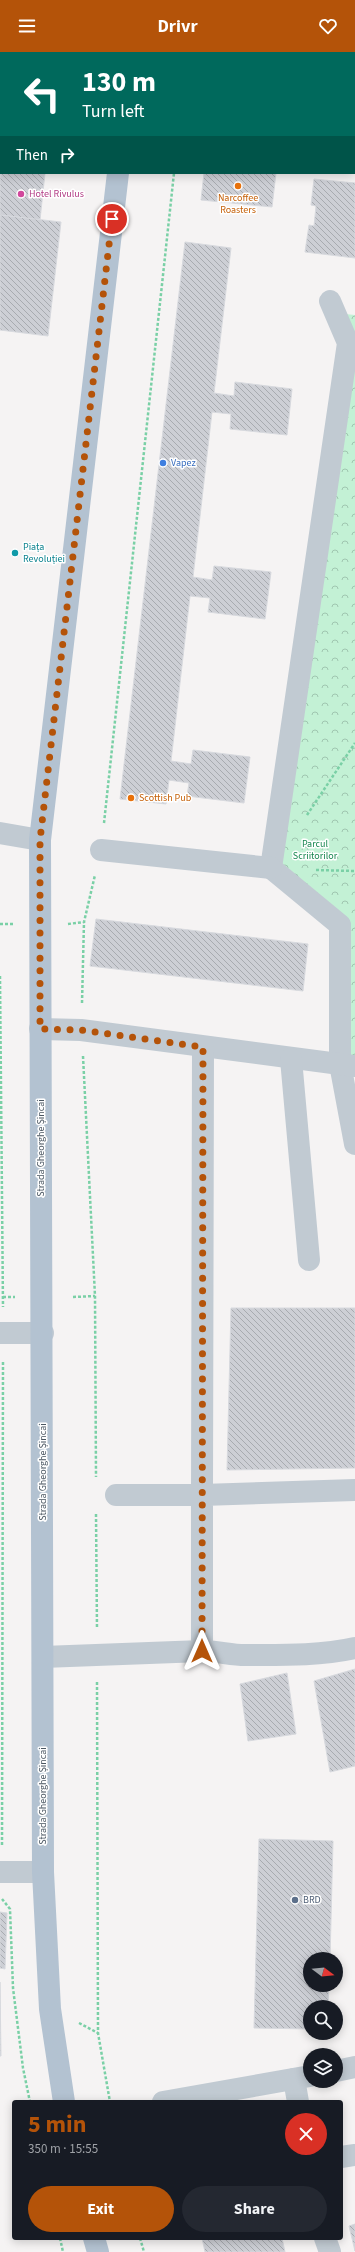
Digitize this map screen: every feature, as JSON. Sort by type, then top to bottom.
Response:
[{"type":"main road","points":[[40,840],[118,174]]},
{"type":"main road","name":"Strada Gheorghe Șincai","points":[[40,840],[43,1333],[43,1872],[50,2008],[64,2100]]},
{"type":"main road","points":[[95,2240],[98,2252]]},
{"type":"street","points":[[271,868],[348,343],[330,301]]},
{"type":"street","points":[[0,833],[40,840]]},
{"type":"street","points":[[101,850],[271,868],[340,925],[348,1065],[355,1144]]},
{"type":"street","points":[[40,1029],[81,1030],[291,1059],[348,1065]]},
{"type":"street","points":[[202,1651],[203,1047]]},
{"type":"street","points":[[291,1059],[309,1260]]},
{"type":"street","points":[[1,1333],[43,1333]]},
{"type":"street","points":[[116,1495],[202,1495],[355,1490]]},
{"type":"street","points":[[43,1657],[202,1651],[219,1651],[243,1655],[299,1653],[355,1648]]},
{"type":"street","points":[[0,1872],[43,1872]]},
{"type":"street","points":[[343,2070],[355,2067]]},
{"type":"street","points":[[175,2100],[302,2078],[298,2100]]},
{"type":"street","points":[[343,2158],[355,2155]]},
{"type":"street","points":[[327,2240],[330,2252]]},
{"type":"path","points":[[68,924],[84,922],[101,850],[174,174]]},
{"type":"path","points":[[306,816],[355,743]]},
{"type":"path","points":[[0,924],[15,925]]},
{"type":"path","points":[[0,976],[3,1297],[1,1333],[2,1847]]},
{"type":"path","points":[[73,1297],[95,1296]]},
{"type":"path","points":[[3,1297],[17,1297]]},
{"type":"path","points":[[1,1897],[10,1910],[13,1988],[23,2068],[30,2100]]},
{"type":"path","points":[[76,2022],[98,2033]]},
{"type":"path","points":[[60,2240],[63,2252]]},
{"type":"path","points":[[141,2240],[144,2252]]},
{"type":"green space","name":"Parcul Scriitorilor","points":[[335,313],[355,315],[355,1066],[340,1064],[340,925],[271,868],[348,343]]},
{"type":"building","name":"Hotel Rivulus","points":[[0,174],[45,174],[40,220],[0,215]]},
{"type":"building","name":"Narcoffee Roasters","points":[[204,174],[276,174],[272,207],[201,200]]},
{"type":"building","points":[[314,179],[355,183],[355,258],[305,252],[309,225],[314,226],[316,206],[311,205]]},
{"type":"building","points":[[0,215],[61,222],[48,336],[0,330]]},
{"type":"building","points":[[185,242],[231,248],[214,393],[234,396],[235,382],[292,389],[287,435],[230,429],[231,414],[212,412],[193,577],[212,580],[214,566],[271,572],[265,619],[208,612],[210,598],[190,596],[171,761],[191,764],[193,750],[250,757],[244,803],[187,796],[189,783],[169,780],[166,804],[120,799]]},
{"type":"building","points":[[96,919],[308,944],[303,991],[90,966]]},
{"type":"building","points":[[231,1308],[355,1308],[355,1468],[227,1470]]},
{"type":"building","points":[[355,1669],[355,1766],[330,1772],[314,1681]]},
{"type":"building","points":[[287,1673],[296,1734],[248,1741],[240,1684]]},
{"type":"building","name":"BRD","points":[[259,1839],[333,1841],[330,1952],[303,1952],[303,1992],[329,1992],[328,2000],[303,2000],[303,2029],[254,2028]]},
{"type":"building","points":[[0,1912],[7,1913],[5,1969],[0,1968]]},
{"type":"building","points":[[0,1982],[1,2056],[0,2056]]},
{"type":"building","points":[[355,2224],[355,2251],[349,2226]]},
{"type":"building","points":[[202,2240],[282,2240],[285,2252],[205,2252]]},
{"type":"place","name":"Narcoffee Roasters","points":[[238,186]]},
{"type":"place","name":"Hotel Rivulus","points":[[21,194]]},
{"type":"place","name":"Vapez","points":[[163,463]]},
{"type":"place","name":"Piața Revoluției","points":[[15,553]]},
{"type":"place","name":"Scottish Pub","points":[[131,798]]},
{"type":"place","name":"BRD","points":[[295,1900]]},
{"type":"route","points":[[112,219],[40,840],[40,1029],[81,1030],[203,1047],[202,1651]]}]
